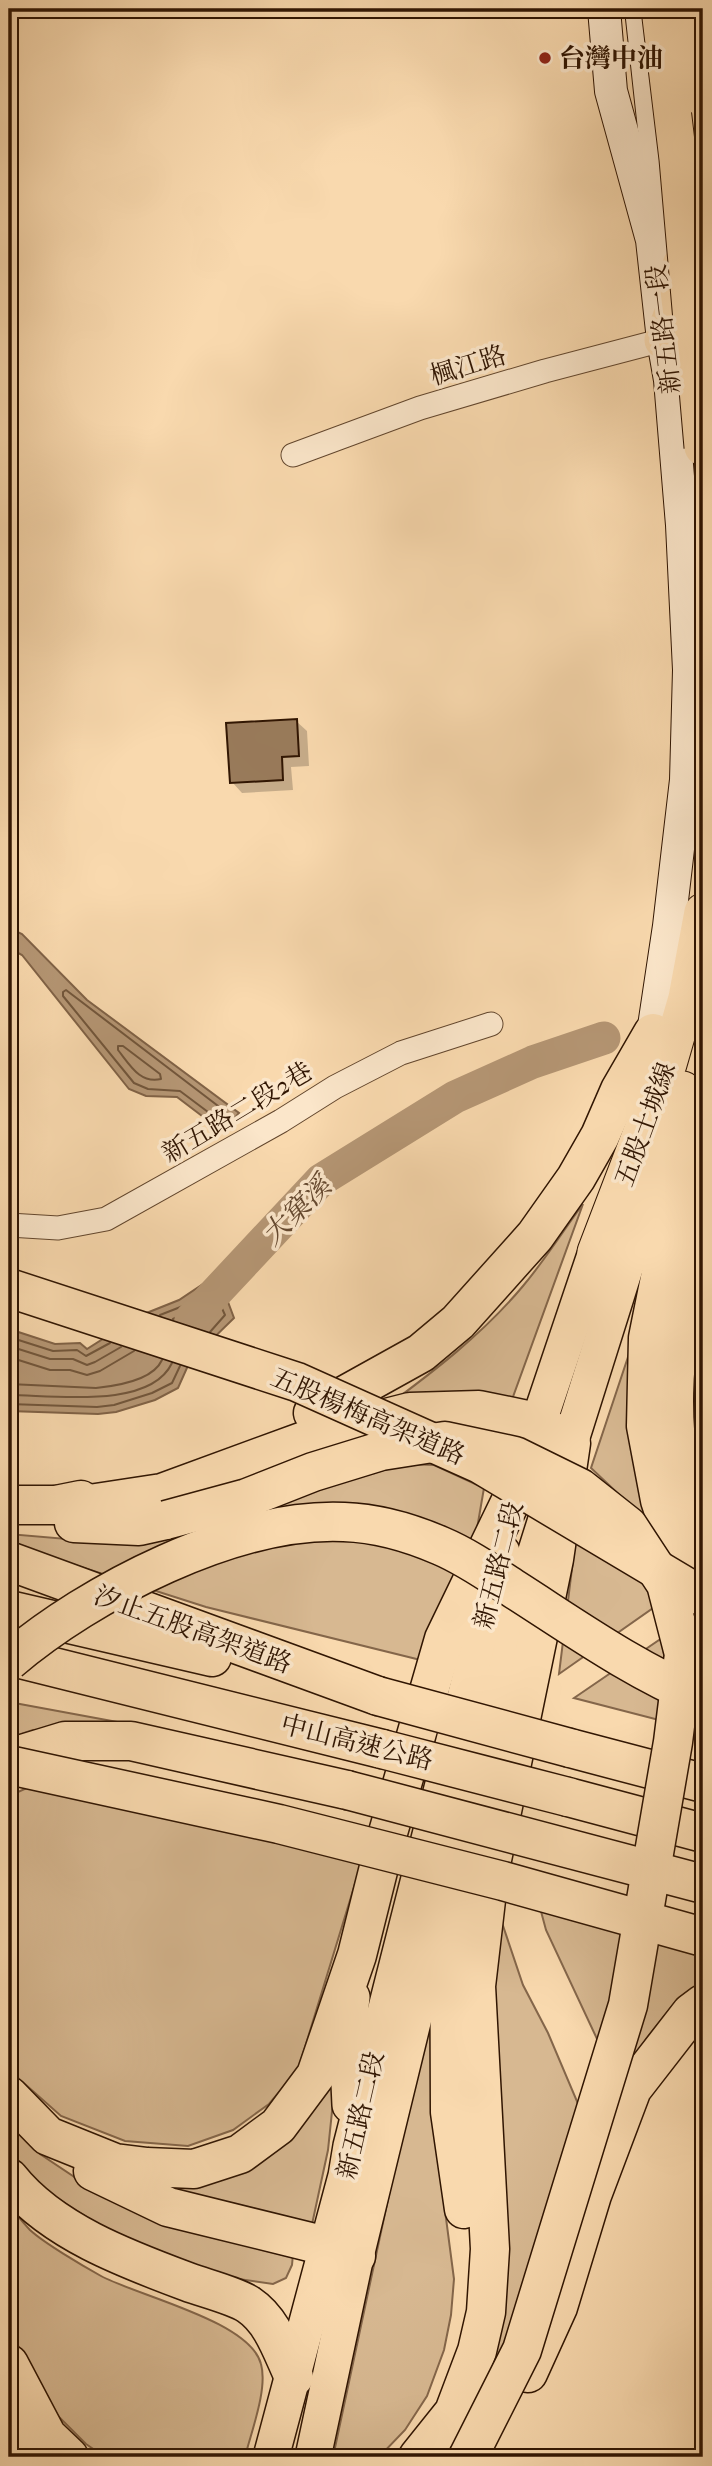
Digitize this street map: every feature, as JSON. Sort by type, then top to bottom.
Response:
[{"type":"highway","points":[[660,9],[678,159],[703,447]]},
{"type":"highway","points":[[663,340],[682,287],[677,164],[676,46],[679,9]]},
{"type":"highway","points":[[688,9],[703,95]]},
{"type":"highway","points":[[696,9],[703,95]]},
{"type":"highway","name":"五股土城線","points":[[612,1256],[678,1066],[703,912]]},
{"type":"highway","name":"五股土城線","points":[[678,1066],[703,1030]]},
{"type":"highway","points":[[56,1505],[118,1491],[247,1450],[421,1353],[458,1322],[535,1236],[576,1178],[600,1136],[620,1090],[678,1066]]},
{"type":"highway","points":[[703,1133],[663,1263],[648,1338],[646,1426],[660,1500],[668,1526],[681,1564],[703,1608]]},
{"type":"highway","points":[[703,1238],[682,1315],[674,1368],[673,1424],[680,1474],[703,1546]]},
{"type":"highway","name":"五股楊梅高架道路","points":[[9,1288],[297,1382],[480,1464],[703,1597]]},
{"type":"highway","points":[[9,1505],[83,1505],[162,1493],[304,1441],[410,1412],[479,1410],[537,1422],[571,1443],[554,1559],[489,1874],[475,1986],[490,2249],[486,2312],[464,2390],[454,2412],[423,2451]]},
{"type":"highway","points":[[9,1516],[111,1526],[139,1526],[247,1498],[313,1472],[382,1451],[445,1441],[515,1456],[580,1488],[628,1526],[666,1584],[684,1654],[673,1742],[628,2005],[522,2350],[468,2457]]},
{"type":"highway","points":[[48,2136],[115,2163],[194,2168],[240,2154],[278,2126],[316,2075],[357,1955],[385,1843],[444,1639],[520,1482]]},
{"type":"highway","points":[[9,1659],[86,1605],[141,1575],[221,1542],[303,1524],[343,1522],[374,1525],[442,1546],[632,1664],[703,1699]]},
{"type":"highway","name":"汐止五股高架道路","points":[[9,1561],[378,1696]]},
{"type":"highway","name":"中山高速公路","points":[[9,1610],[378,1696],[703,1783]]},
{"type":"highway","name":"中山高速公路","points":[[9,1659],[382,1749],[703,1833]]},
{"type":"highway","points":[[9,1763],[16,1756],[65,1741],[131,1741],[347,1790],[703,1884]]},
{"type":"highway","points":[[9,1763],[279,1824],[503,1881],[703,1937]]},
{"type":"highway","points":[[423,2451],[456,2369],[469,2323],[473,2276],[450,2112],[449,1884]]},
{"type":"highway","points":[[484,2457],[531,2367],[558,2307],[592,2195],[632,2089],[691,2012],[703,2004]]},
{"type":"highway","points":[[9,2096],[48,2136],[96,2173],[168,2207],[341,2251]]},
{"type":"highway","points":[[9,2178],[20,2191],[75,2232],[127,2259],[249,2305],[273,2330],[293,2377]]},
{"type":"highway","points":[[9,2364],[47,2435],[69,2457]]},
{"type":"highway","points":[[9,2437],[21,2457]]},
{"type":"main road","name":"新五路一段","points":[[604,9],[611,91],[652,240],[670,380],[682,525],[689,670]]},
{"type":"main road","name":"新五路一段","points":[[641,9],[661,193],[652,240]]},
{"type":"main road","name":"新五路二段","points":[[313,2457],[341,2251],[346,2176],[351,2146],[520,1482],[537,1422],[612,1256],[678,1066],[669,926],[686,780],[689,670]]},
{"type":"main road","name":"新五路二段","points":[[271,2457],[293,2377],[341,2251],[418,2002],[536,1551],[571,1443],[612,1256]]},
{"type":"main road","points":[[351,2146],[347,2041],[357,1955]]},
{"type":"street","name":"楓江路","points":[[293,455],[420,408],[663,340]]},
{"type":"street","name":"新五路二段2巷","points":[[9,1225],[58,1228],[106,1219],[281,1121],[335,1087],[401,1053],[491,1024]]},
{"type":"shaded area","points":[[583,1204],[510,1405],[383,1409],[439,1366],[508,1304]]},
{"type":"shaded area","points":[[640,1321],[647,1521],[591,1468]]},
{"type":"shaded area","points":[[405,1464],[434,1465],[484,1488],[453,1668],[206,1607],[9,1544],[9,1534],[125,1544]]},
{"type":"shaded area","points":[[576,1536],[645,1580],[653,1608],[559,1674]]},
{"type":"shaded area","points":[[662,1638],[665,1663],[659,1720],[574,1698]]},
{"type":"shaded area","points":[[9,1702],[139,1726],[33,1730],[9,1738]]},
{"type":"shaded area","points":[[29,1787],[362,1861],[298,2070],[269,2104],[233,2130],[188,2146],[125,2141],[61,2116],[9,2070],[9,1796]]},
{"type":"shaded area","points":[[539,1904],[703,1947],[703,1980],[676,2001],[646,2039],[620,2088],[546,1930]]},
{"type":"shaded area","points":[[497,1908],[523,1985],[548,2033],[579,2106],[526,2313],[455,2457],[436,2457],[469,2404]]},
{"type":"shaded area","points":[[432,1993],[444,2203],[454,2279],[444,2350],[427,2396],[405,2430],[380,2456],[333,2457]]},
{"type":"shaded area","points":[[341,2025],[328,2150],[311,2229],[151,2185],[204,2182]]},
{"type":"shaded area","points":[[9,2123],[40,2154],[97,2192],[293,2254],[292,2265],[286,2278],[273,2284],[225,2277],[171,2259],[96,2223],[37,2185],[9,2152]]},
{"type":"shaded area","points":[[9,2206],[36,2235],[84,2266],[118,2284],[191,2311],[237,2335],[252,2349],[261,2364],[263,2374],[258,2410],[245,2457],[105,2457],[86,2444],[49,2407],[16,2342],[9,2317]]},
{"type":"water","points":[[9,928],[22,934],[87,1000],[239,1113],[223,1132],[177,1097],[146,1096],[129,1089],[22,955],[9,948]]},
{"type":"water","points":[[203,1284],[222,1286],[234,1318],[190,1361],[178,1388],[155,1400],[116,1412],[98,1414],[9,1411],[9,1329],[55,1344],[80,1343],[87,1349],[139,1316],[179,1300]]},
{"type":"building","points":[[297,719],[299,756],[282,757],[283,780],[230,783],[226,723]]},
{"type":"waterway","name":"大窠溪","points":[[191,1319],[321,1180],[455,1097],[533,1062],[604,1038]]},
{"type":"place","name":"台灣中油","points":[[545,58]]}]
